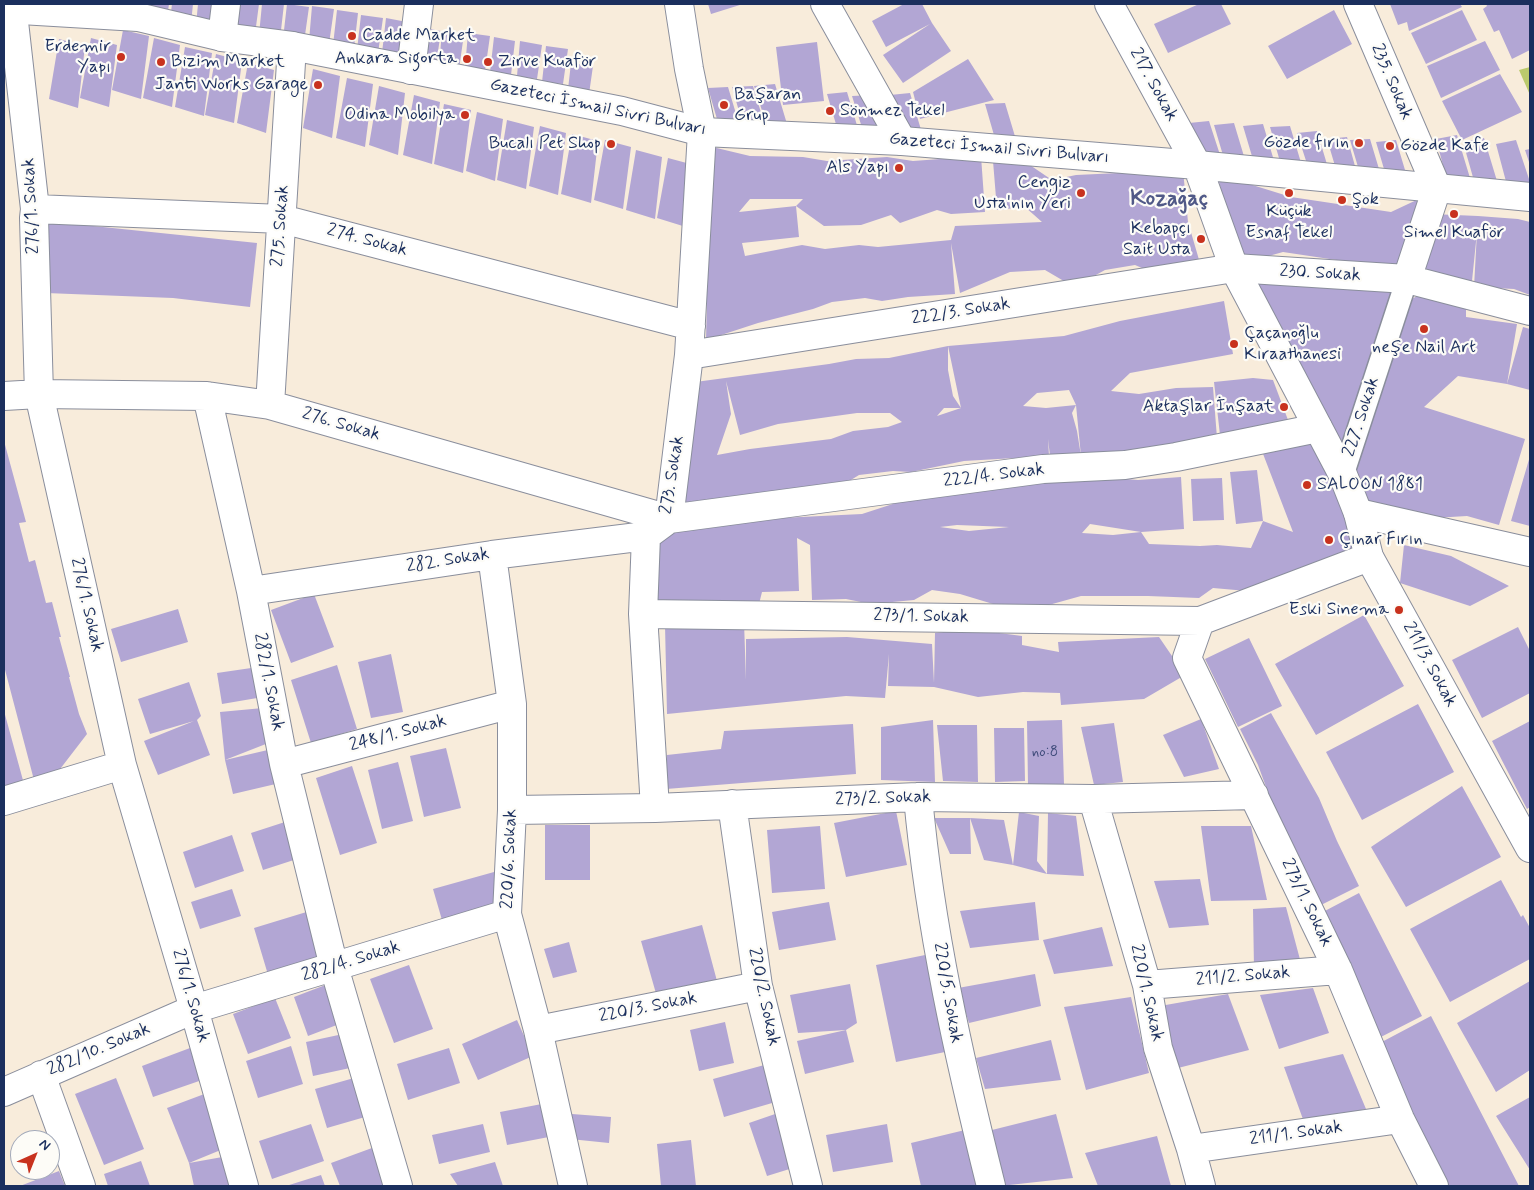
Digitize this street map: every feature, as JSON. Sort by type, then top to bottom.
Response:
[{"type":"street","points":[[222,37],[226,4]]},
{"type":"street","points":[[411,70],[419,4]]},
{"type":"street","name":"273. Sokak","points":[[655,808],[642,614],[646,536],[669,519],[689,354],[702,132],[689,69],[679,4]]},
{"type":"street","points":[[825,4],[902,140]]},
{"type":"street","name":"217. Sokak","points":[[1109,4],[1197,165],[1234,268]]},
{"type":"street","name":"235. Sokak","points":[[1358,4],[1437,188]]},
{"type":"street","name":"Gazeteci İsmail Sivri Bulvarı","points":[[9,7],[139,10],[222,37],[292,46],[622,111],[702,132],[902,140],[1197,165],[1530,197]]},
{"type":"street","name":"276/1. Sokak","points":[[9,7],[35,209],[39,394],[122,765],[244,1186]]},
{"type":"street","name":"275. Sokak","points":[[270,405],[292,46]]},
{"type":"street","name":"227. Sokak","points":[[1343,475],[1437,188]]},
{"type":"street","name":"274. Sokak","points":[[35,209],[282,219],[691,326]]},
{"type":"street","name":"230. Sokak","points":[[1234,268],[1407,279],[1530,311]]},
{"type":"street","name":"222/3. Sokak","points":[[689,354],[1234,268]]},
{"type":"street","name":"211/3. Sokak","points":[[1234,268],[1343,475],[1358,513],[1369,557],[1530,848]]},
{"type":"street","name":"276. Sokak","points":[[4,396],[39,394],[207,396],[270,405],[669,519]]},
{"type":"street","name":"282/1. Sokak","points":[[207,396],[251,591],[284,764],[334,967],[398,1186]]},
{"type":"street","name":"222/4. Sokak","points":[[669,519],[1043,469],[1124,465],[1176,457],[1318,428]]},
{"type":"street","points":[[1358,513],[1530,552]]},
{"type":"street","name":"282. Sokak","points":[[251,591],[492,554],[646,536]]},
{"type":"street","name":"220/6. Sokak","points":[[492,554],[512,704],[512,810],[507,914],[538,1030],[573,1186]]},
{"type":"street","name":"273/1. Sokak","points":[[642,614],[1200,621],[1369,557]]},
{"type":"street","name":"273/1. Sokak","points":[[1200,621],[1187,658],[1338,970],[1400,1119],[1434,1186]]},
{"type":"street","name":"248/1. Sokak","points":[[284,764],[512,704]]},
{"type":"street","points":[[4,801],[122,765]]},
{"type":"street","name":"273/2. Sokak","points":[[512,810],[655,808],[918,797],[1094,799],[1254,795]]},
{"type":"street","name":"220/5. Sokak","points":[[918,797],[938,941],[960,1062],[991,1186]]},
{"type":"street","name":"220/1. Sokak","points":[[1094,799],[1147,985],[1158,1048],[1201,1186]]},
{"type":"street","name":"220/2. Sokak","points":[[732,804],[758,986],[808,1186]]},
{"type":"street","name":"282/4. Sokak","points":[[194,1009],[507,914]]},
{"type":"street","name":"211/2. Sokak","points":[[1147,985],[1338,970]]},
{"type":"street","name":"220/3. Sokak","points":[[538,1030],[758,986]]},
{"type":"street","name":"282/10. Sokak","points":[[4,1092],[41,1074],[194,1009]]},
{"type":"street","points":[[41,1074],[81,1186]]},
{"type":"street","name":"211/1. Sokak","points":[[1191,1149],[1400,1119]]},
{"type":"green space","points":[[1530,67],[1530,95],[1519,70]]},
{"type":"building","points":[[147,4],[169,4],[167,18],[146,15]]},
{"type":"building","points":[[172,4],[193,4],[191,23],[170,20]]},
{"type":"building","points":[[198,4],[220,4],[217,28],[196,25]]},
{"type":"building","points":[[237,4],[259,4],[255,34],[234,32]]},
{"type":"building","points":[[262,4],[284,4],[280,39],[259,35]]},
{"type":"building","points":[[287,4],[309,7],[304,42],[283,39]]},
{"type":"building","points":[[708,4],[743,4],[711,14]]},
{"type":"building","points":[[904,4],[922,4],[951,51],[903,83],[883,55],[930,24],[886,47],[872,21]]},
{"type":"building","points":[[1199,4],[1221,4],[1231,24],[1168,53],[1154,24]]},
{"type":"building","points":[[1390,4],[1460,4],[1462,7],[1409,31],[1407,22],[1398,25]]},
{"type":"building","points":[[1486,4],[1530,4],[1530,50],[1512,59],[1499,30],[1494,32],[1483,9],[1487,6]]},
{"type":"building","points":[[312,6],[334,9],[329,44],[309,41]]},
{"type":"building","points":[[337,10],[358,13],[354,48],[333,45]]},
{"type":"building","points":[[1334,10],[1352,44],[1287,79],[1268,46]]},
{"type":"building","points":[[1462,10],[1477,40],[1426,64],[1411,33]]},
{"type":"building","points":[[361,15],[383,18],[378,53],[357,50]]},
{"type":"building","points":[[386,18],[407,22],[403,56],[382,53]]},
{"type":"building","points":[[419,27],[441,31],[436,65],[415,62]]},
{"type":"building","points":[[123,30],[149,36],[141,99],[112,90]]},
{"type":"building","points":[[442,31],[464,34],[459,69],[439,66]]},
{"type":"building","points":[[468,33],[490,36],[485,71],[465,68]]},
{"type":"building","points":[[494,37],[515,41],[511,75],[490,72]]},
{"type":"building","points":[[91,38],[117,45],[109,107],[80,98]]},
{"type":"building","points":[[154,38],[180,45],[172,107],[143,98]]},
{"type":"building","points":[[59,39],[85,46],[78,108],[49,99]]},
{"type":"building","points":[[520,41],[542,45],[537,79],[517,76]]},
{"type":"building","points":[[1485,41],[1500,70],[1441,98],[1427,66]]},
{"type":"building","points":[[817,42],[824,101],[783,105],[776,47]]},
{"type":"building","points":[[546,46],[568,49],[563,84],[542,82]]},
{"type":"building","points":[[185,47],[212,53],[204,116],[175,107]]},
{"type":"building","points":[[216,54],[242,61],[234,123],[205,115]]},
{"type":"building","points":[[968,59],[994,100],[920,119],[913,92]]},
{"type":"building","points":[[248,63],[274,70],[266,133],[237,123]]},
{"type":"building","points":[[571,63],[593,66],[588,101],[567,98]]},
{"type":"building","points":[[313,69],[340,76],[332,138],[303,128]]},
{"type":"building","points":[[1500,74],[1522,112],[1462,140],[1442,101]]},
{"type":"building","points":[[347,78],[373,84],[365,147],[336,138]]},
{"type":"building","points":[[775,84],[787,124],[766,123],[754,86]]},
{"type":"building","points":[[379,86],[405,93],[398,155],[369,145]]},
{"type":"building","points":[[753,86],[765,126],[743,125],[732,87]]},
{"type":"building","points":[[728,87],[740,127],[719,126],[708,88]]},
{"type":"building","points":[[847,92],[859,132],[838,131],[827,94]]},
{"type":"building","points":[[910,93],[922,133],[901,132],[890,95]]},
{"type":"building","points":[[414,95],[440,102],[432,164],[403,155]]},
{"type":"building","points":[[873,95],[885,135],[864,134],[852,96]]},
{"type":"building","points":[[1005,103],[1017,143],[996,142],[985,104]]},
{"type":"building","points":[[444,104],[471,110],[463,173],[434,164]]},
{"type":"building","points":[[477,112],[503,119],[495,181],[466,171]]},
{"type":"building","points":[[507,120],[534,127],[526,189],[497,180]]},
{"type":"building","points":[[1209,121],[1222,161],[1201,160],[1189,123]]},
{"type":"building","points":[[1234,123],[1246,163],[1225,162],[1214,125]]},
{"type":"building","points":[[1263,124],[1275,164],[1254,163],[1243,126]]},
{"type":"building","points":[[540,126],[566,133],[558,195],[529,186]]},
{"type":"building","points":[[1290,126],[1302,166],[1281,165],[1270,127]]},
{"type":"building","points":[[1317,131],[1329,171],[1309,170],[1297,133]]},
{"type":"building","points":[[572,134],[598,141],[591,203],[561,194]]},
{"type":"building","points":[[1457,135],[1470,178],[1448,184],[1436,139]]},
{"type":"building","points":[[1347,137],[1358,177],[1338,176],[1327,139]]},
{"type":"building","points":[[1484,138],[1497,181],[1476,188],[1463,142]]},
{"type":"building","points":[[1370,139],[1382,179],[1361,177],[1350,140]]},
{"type":"building","points":[[605,140],[631,147],[623,209],[594,200]]},
{"type":"building","points":[[1396,140],[1408,180],[1387,179],[1376,142]]},
{"type":"building","points":[[1516,140],[1530,182],[1508,189],[1496,144]]},
{"type":"building","points":[[704,145],[750,156],[803,157],[827,161],[887,157],[913,161],[981,156],[985,212],[951,214],[937,210],[900,223],[891,215],[861,225],[824,226],[796,206],[799,237],[742,243],[745,256],[802,245],[825,249],[859,245],[878,247],[951,240],[955,226],[1042,222],[1025,207],[997,210],[993,161],[1021,159],[1052,180],[1076,175],[1183,170],[1188,222],[1202,270],[1163,277],[1135,265],[1105,270],[1074,287],[1045,270],[1010,272],[960,293],[951,243],[955,294],[882,301],[865,298],[832,302],[706,340],[707,296],[702,262]],"holes":[[[750,199],[803,199],[796,206],[739,212]]]},
{"type":"building","points":[[1530,149],[1530,165],[1525,150]]},
{"type":"building","points":[[636,150],[662,157],[655,219],[626,210]]},
{"type":"building","points":[[668,158],[694,165],[686,227],[657,218]]},
{"type":"building","points":[[1217,174],[1291,197],[1391,212],[1423,197],[1406,273],[1383,267],[1283,252],[1240,264]]},
{"type":"building","points":[[1432,214],[1518,219],[1530,222],[1530,295],[1514,289],[1474,287],[1477,232],[1472,281],[1437,278],[1416,271]]},
{"type":"building","points":[[45,221],[257,243],[250,307],[173,298],[46,293]]},
{"type":"building","points":[[1251,278],[1389,283],[1395,302],[1342,451]]},
{"type":"building","points":[[1430,289],[1466,299],[1466,317],[1517,324],[1507,384],[1458,376],[1424,407],[1525,439],[1499,525],[1467,516],[1417,519],[1363,506],[1347,475],[1408,301]]},
{"type":"building","points":[[1224,301],[1233,354],[1130,373],[1111,391],[1139,394],[1176,388],[1213,387],[1217,438],[1051,464],[1048,439],[1049,456],[964,461],[911,472],[893,471],[859,475],[838,488],[670,518],[688,383],[856,359],[889,358],[948,346],[1064,336],[1120,321]],"holes":[[[948,346],[961,408],[953,396],[948,370]],[[726,381],[740,435],[778,424],[857,413],[890,413],[902,422],[888,427],[853,431],[831,439],[717,455],[731,414]],[[1069,390],[1076,405],[1046,408],[1023,406],[1037,393]],[[1076,405],[1081,456],[1072,413]],[[944,408],[961,408],[937,416]]]},
{"type":"building","points":[[1523,327],[1530,329],[1530,390],[1507,384]]},
{"type":"building","points":[[1253,378],[1273,380],[1291,428],[1220,435],[1214,382]]},
{"type":"building","points":[[1315,436],[1364,555],[1247,591],[1213,588],[1199,598],[1081,596],[1038,608],[1003,607],[960,594],[932,590],[914,600],[871,604],[846,599],[812,600],[810,545],[797,538],[799,591],[762,592],[758,608],[646,609],[650,539],[672,528],[760,519],[862,514],[902,501],[1090,476],[1138,480],[1181,477],[1184,529],[1141,532],[1149,544],[1217,545],[1251,548],[1263,521],[1293,532],[1260,446]],"holes":[[[1090,524],[1141,532],[1113,535],[1082,533]],[[957,525],[1009,527],[969,531],[940,527]]]},
{"type":"building","points":[[4,441],[26,522],[19,523],[29,562],[35,560],[46,603],[52,602],[69,677],[79,714],[87,734],[57,773],[34,780],[4,666]]},
{"type":"building","points":[[1530,456],[1530,526],[1511,521]]},
{"type":"building","points":[[1257,470],[1263,521],[1236,524],[1230,472]]},
{"type":"building","points":[[1222,478],[1224,520],[1193,521],[1191,479]]},
{"type":"building","points":[[1404,545],[1451,556],[1509,586],[1470,606],[1400,583]]},
{"type":"building","points":[[314,594],[334,647],[291,663],[271,610]]},
{"type":"building","points":[[178,609],[188,642],[121,662],[111,629]]},
{"type":"building","points":[[1364,615],[1404,686],[1316,735],[1275,664]]},
{"type":"building","points":[[744,622],[746,680],[746,639],[847,637],[932,644],[934,683],[935,633],[969,629],[1022,636],[1022,645],[1059,652],[1058,642],[1159,637],[1185,675],[1144,699],[1061,705],[1060,693],[1023,692],[978,697],[934,687],[888,686],[889,654],[885,698],[846,696],[667,714],[665,625]]},
{"type":"building","points":[[1518,627],[1530,651],[1530,693],[1482,718],[1452,660]]},
{"type":"building","points":[[1249,638],[1282,706],[1238,727],[1205,659]]},
{"type":"building","points":[[391,654],[403,712],[371,718],[358,662]]},
{"type":"building","points":[[337,665],[357,729],[311,743],[291,680]]},
{"type":"building","points":[[258,667],[263,697],[222,704],[217,673]]},
{"type":"building","points":[[189,682],[201,716],[197,720],[210,755],[158,775],[144,741],[194,721],[150,734],[138,699]]},
{"type":"building","points":[[1418,704],[1454,772],[1362,820],[1326,752]]},
{"type":"building","points":[[263,708],[276,740],[225,760],[220,712]]},
{"type":"building","points":[[4,711],[24,784],[4,790]]},
{"type":"building","points":[[1271,713],[1319,798],[1359,886],[1319,906],[1300,859],[1277,817],[1258,765],[1240,729]]},
{"type":"building","points":[[1201,719],[1219,769],[1184,777],[1163,735]]},
{"type":"building","points":[[933,720],[935,782],[881,780],[881,727]]},
{"type":"building","points":[[1062,720],[1064,784],[1028,785],[1027,721]]},
{"type":"building","points":[[1530,721],[1530,807],[1527,809],[1492,741]]},
{"type":"building","points":[[1114,723],[1123,782],[1094,785],[1081,727]]},
{"type":"building","points":[[853,724],[856,774],[666,789],[667,755],[721,749],[724,731]]},
{"type":"building","points":[[937,725],[977,725],[978,782],[943,781]]},
{"type":"building","points":[[994,728],[1024,728],[1025,781],[995,782]]},
{"type":"building","points":[[446,748],[461,808],[424,817],[410,756]]},
{"type":"building","points":[[272,749],[280,783],[233,794],[225,760]]},
{"type":"building","points":[[398,762],[413,821],[382,829],[368,770]]},
{"type":"building","points":[[352,766],[377,843],[340,855],[316,778]]},
{"type":"building","points":[[1462,786],[1501,857],[1406,907],[1371,847]]},
{"type":"building","points":[[896,811],[907,865],[846,877],[834,823]]},
{"type":"building","points":[[1019,812],[1039,816],[1037,861],[1047,874],[1013,865]]},
{"type":"building","points":[[1048,813],[1076,816],[1084,876],[1047,874]]},
{"type":"building","points":[[934,818],[970,818],[971,854],[950,854]]},
{"type":"building","points":[[970,818],[1004,820],[1013,865],[984,860]]},
{"type":"building","points":[[288,821],[300,858],[263,870],[251,833]]},
{"type":"building","points":[[545,825],[590,825],[590,880],[545,880]]},
{"type":"building","points":[[820,826],[825,889],[772,893],[767,830]]},
{"type":"building","points":[[1201,826],[1251,826],[1267,900],[1211,901]]},
{"type":"building","points":[[232,835],[244,871],[195,888],[183,852]]},
{"type":"building","points":[[494,872],[503,903],[442,920],[433,889]]},
{"type":"building","points":[[1200,879],[1209,925],[1169,928],[1154,881]]},
{"type":"building","points":[[1501,880],[1521,917],[1523,915],[1530,928],[1530,959],[1450,1002],[1410,929]]},
{"type":"building","points":[[232,889],[241,916],[200,929],[191,902]]},
{"type":"building","points":[[1359,893],[1422,1016],[1375,1040],[1321,913]]},
{"type":"building","points":[[829,902],[836,940],[779,950],[772,912]]},
{"type":"building","points":[[1035,902],[1039,940],[970,948],[960,911]]},
{"type":"building","points":[[1286,907],[1302,967],[1254,968],[1253,909]]},
{"type":"building","points":[[313,910],[328,960],[269,978],[254,928]]},
{"type":"building","points":[[702,925],[717,981],[657,997],[641,941]]},
{"type":"building","points":[[1102,927],[1113,966],[1054,974],[1043,940]]},
{"type":"building","points":[[569,942],[577,972],[553,978],[544,949]]},
{"type":"building","points":[[930,954],[950,1051],[896,1062],[876,965]]},
{"type":"building","points":[[409,965],[433,1029],[394,1043],[370,979]]},
{"type":"building","points":[[1035,974],[1041,1006],[969,1023],[958,988]]},
{"type":"building","points":[[1530,981],[1530,1070],[1496,1092],[1457,1023]]},
{"type":"building","points":[[328,984],[342,1023],[308,1036],[294,997]]},
{"type":"building","points":[[850,984],[857,1023],[846,1030],[798,1033],[790,995]]},
{"type":"building","points":[[1313,988],[1329,1033],[1279,1049],[1260,995]]},
{"type":"building","points":[[1228,994],[1249,1050],[1174,1069],[1160,1006]]},
{"type":"building","points":[[1131,997],[1149,1073],[1086,1090],[1064,1007]]},
{"type":"building","points":[[275,998],[291,1038],[248,1054],[233,1014]]},
{"type":"building","points":[[1431,1016],[1519,1186],[1441,1186],[1378,1044]]},
{"type":"building","points":[[517,1020],[533,1056],[478,1080],[462,1044]]},
{"type":"building","points":[[725,1022],[734,1063],[699,1071],[690,1030]]},
{"type":"building","points":[[846,1030],[854,1062],[805,1074],[797,1041]]},
{"type":"building","points":[[343,1034],[350,1068],[313,1076],[306,1042]]},
{"type":"building","points":[[1051,1040],[1061,1080],[985,1089],[976,1058]]},
{"type":"building","points":[[291,1046],[303,1084],[258,1098],[246,1061]]},
{"type":"building","points":[[190,1048],[202,1080],[153,1097],[142,1066]]},
{"type":"building","points":[[449,1048],[460,1083],[408,1100],[397,1064]]},
{"type":"building","points":[[1343,1054],[1366,1109],[1304,1122],[1284,1067]]},
{"type":"building","points":[[768,1064],[779,1101],[724,1117],[713,1079]]},
{"type":"building","points":[[116,1078],[144,1149],[104,1165],[75,1094]]},
{"type":"building","points":[[354,1078],[365,1117],[327,1128],[315,1089]]},
{"type":"building","points":[[207,1093],[228,1147],[189,1163],[167,1108]]},
{"type":"building","points":[[1530,1097],[1530,1170],[1496,1116]]},
{"type":"building","points":[[547,1103],[554,1136],[507,1145],[500,1112]]},
{"type":"building","points":[[778,1113],[796,1167],[767,1176],[749,1123]]},
{"type":"building","points":[[572,1114],[611,1117],[609,1143],[570,1139]]},
{"type":"building","points":[[1056,1114],[1073,1178],[1000,1186],[988,1131]]},
{"type":"building","points":[[311,1124],[324,1161],[272,1179],[259,1141]]},
{"type":"building","points":[[483,1124],[490,1152],[439,1164],[432,1135]]},
{"type":"building","points":[[887,1124],[893,1162],[833,1172],[826,1135]]},
{"type":"building","points":[[965,1130],[979,1186],[921,1186],[911,1143]]},
{"type":"building","points":[[1157,1136],[1171,1186],[1098,1186],[1085,1153]]},
{"type":"building","points":[[691,1140],[696,1186],[661,1186],[657,1144]]},
{"type":"building","points":[[372,1148],[385,1185],[340,1186],[331,1163]]},
{"type":"building","points":[[228,1156],[235,1186],[194,1186],[189,1163]]},
{"type":"building","points":[[141,1161],[150,1186],[108,1186],[104,1174]]},
{"type":"building","points":[[495,1162],[503,1186],[458,1186],[450,1174]]},
{"type":"building","points":[[60,1174],[65,1186],[20,1186],[36,1180],[60,1180]]},
{"type":"building","points":[[321,1175],[325,1186],[286,1186]]},
{"type":"place","name":"Cadde Market","points":[[352,36]]},
{"type":"place","name":"Erdemir Yapı","points":[[121,57]]},
{"type":"place","name":"Ankara Sigorta","points":[[467,59]]},
{"type":"place","name":"Bizim Market","points":[[161,62]]},
{"type":"place","name":"Zirve Kuaför","points":[[488,62]]},
{"type":"place","name":"Janti Works Garage","points":[[318,85]]},
{"type":"place","name":"Başaran Grup","points":[[724,105]]},
{"type":"place","name":"Sönmez Tekel","points":[[830,111]]},
{"type":"place","name":"Odina Mobilya","points":[[465,115]]},
{"type":"place","name":"Gözde fırın","points":[[1359,143]]},
{"type":"place","name":"Bucalı Pet Shop","points":[[611,144]]},
{"type":"place","name":"Gözde Kafe","points":[[1390,146]]},
{"type":"place","name":"Als Yapı","points":[[899,168]]},
{"type":"place","name":"Cengiz Usta'nın Yeri","points":[[1081,193]]},
{"type":"place","name":"Küçük Esnaf Tekel","points":[[1289,193]]},
{"type":"place","name":"Şok","points":[[1342,200]]},
{"type":"place","name":"Simel Kuaför","points":[[1454,214]]},
{"type":"place","name":"Kebapçı Sait Usta","points":[[1201,239]]},
{"type":"place","name":"neşe Nail Art","points":[[1424,329]]},
{"type":"place","name":"Çaçanoğlu Kıraathanesi","points":[[1234,344]]},
{"type":"place","name":"Aktaşlar İnşaat","points":[[1284,407]]},
{"type":"place","name":"SALOON 1881","points":[[1307,485]]},
{"type":"place","name":"Çınar Fırın","points":[[1329,540]]},
{"type":"place","name":"Eski Sinema","points":[[1399,610]]},
{"type":"district","name":"Kozağaç","points":[[1169,200]]}]
